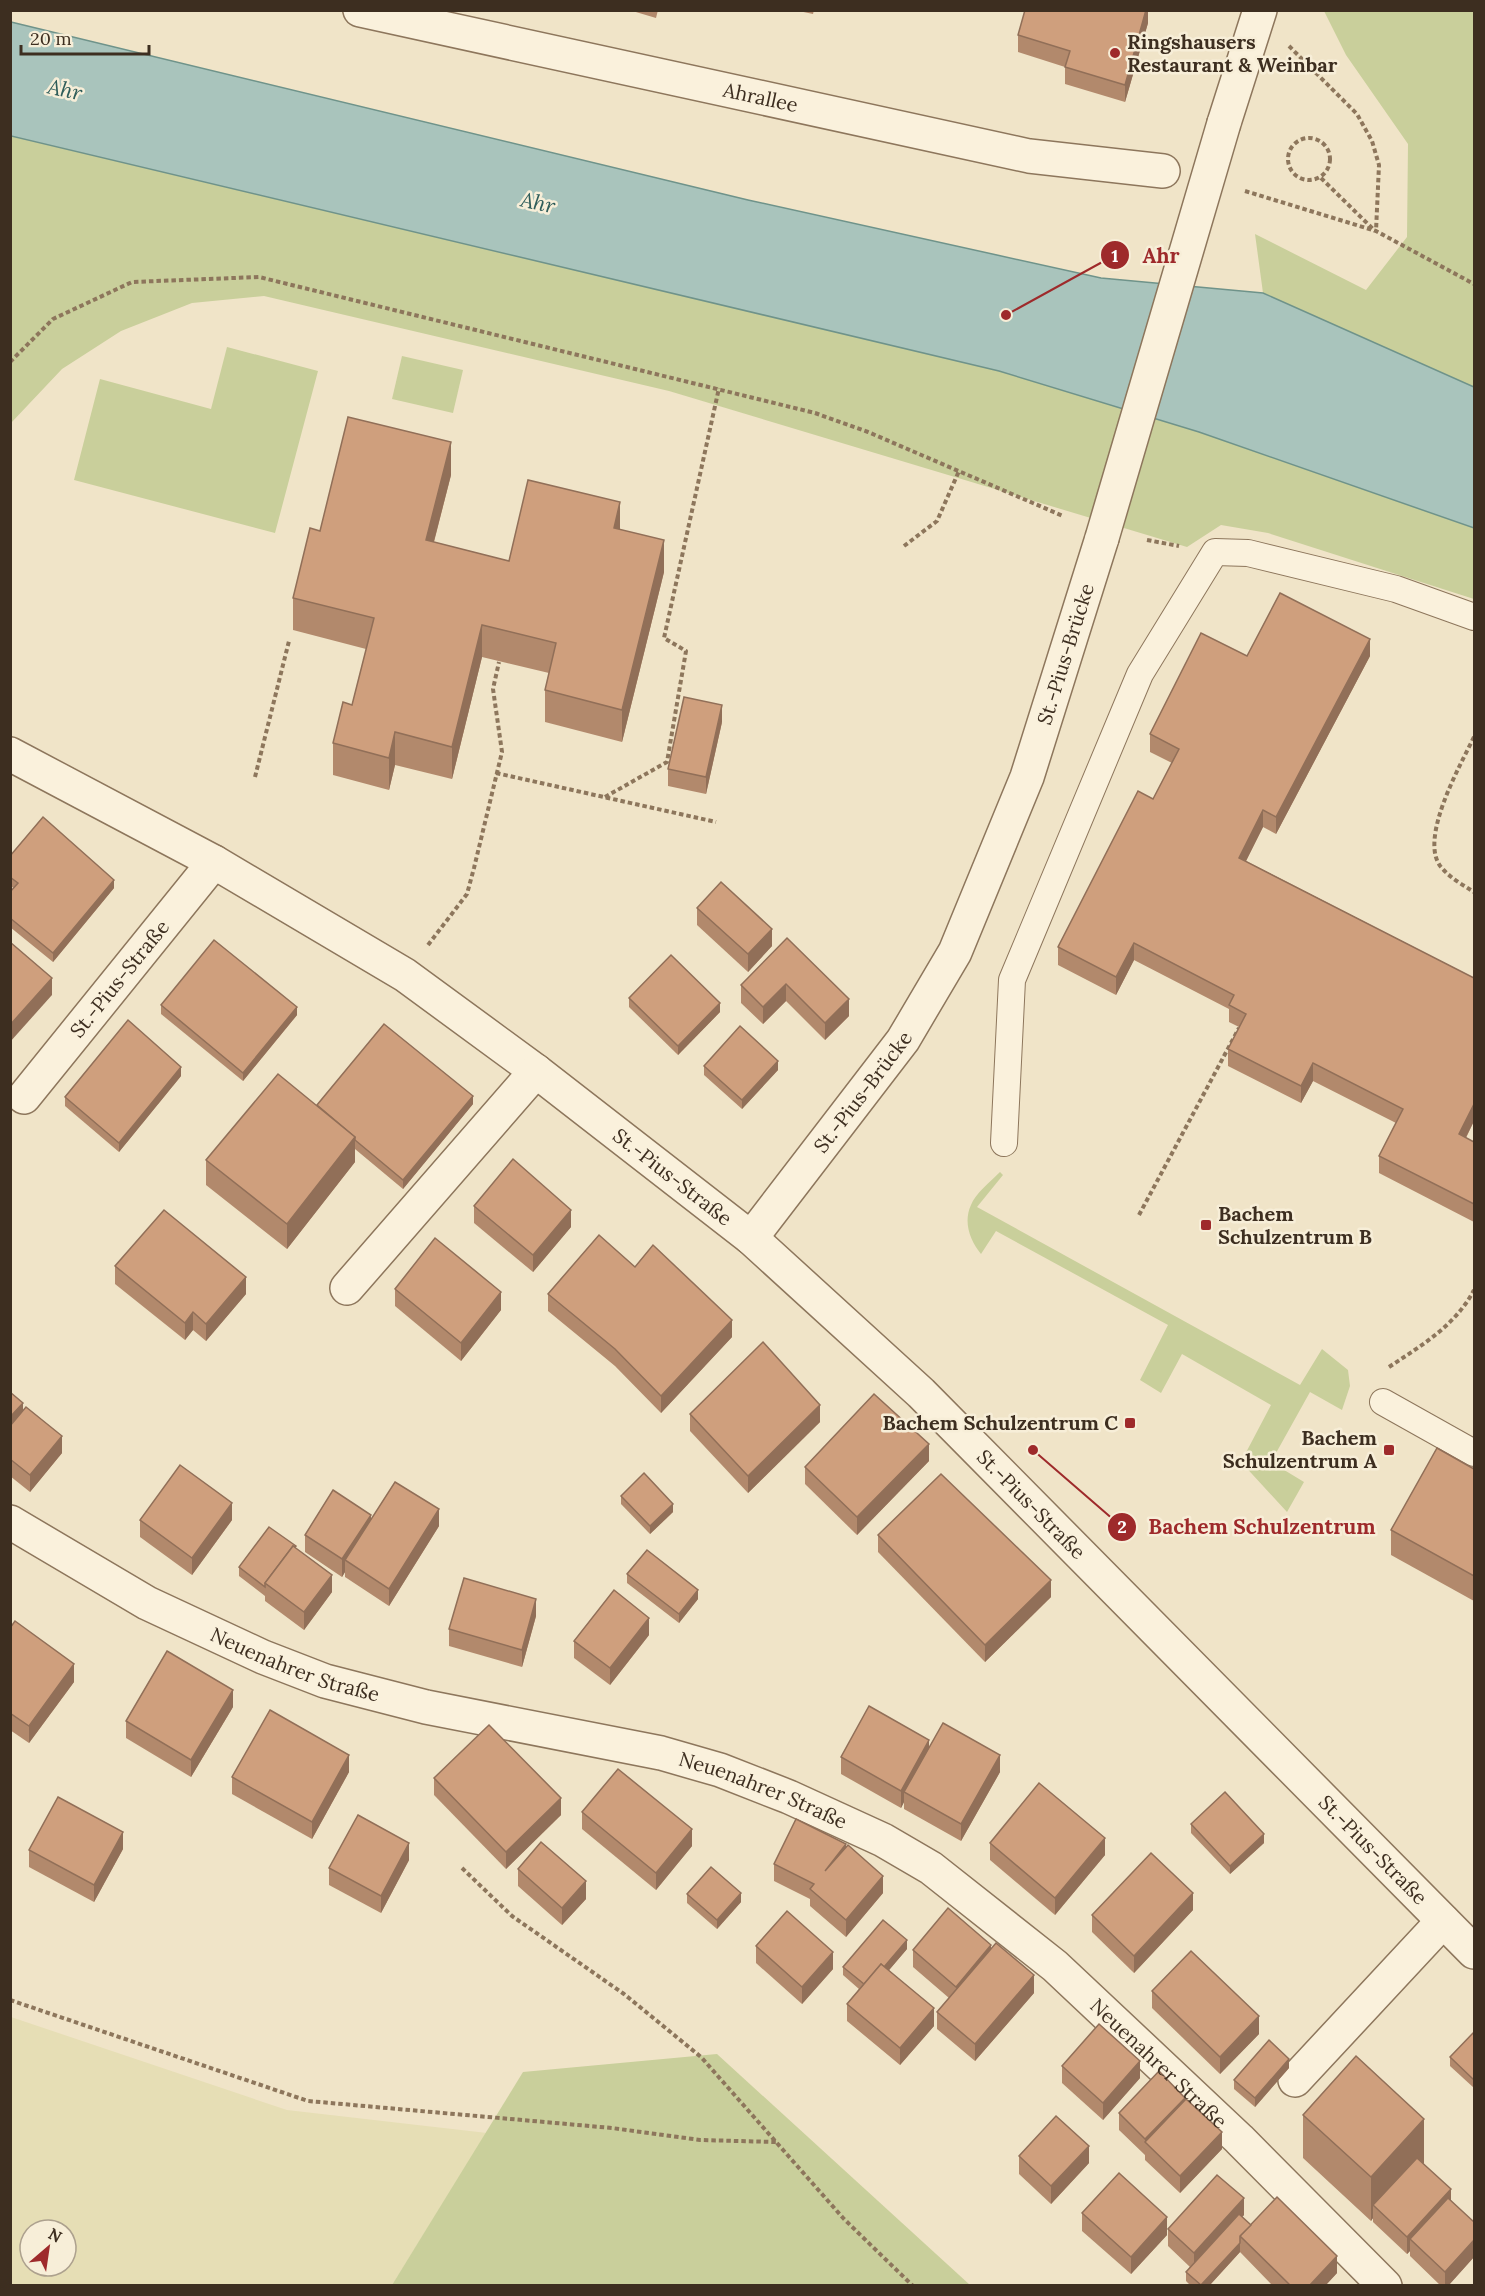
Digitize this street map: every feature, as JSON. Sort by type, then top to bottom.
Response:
[{"type":"street","name":"Ahrallee","points":[[360,10],[1029,156],[1163,171]]},
{"type":"street","name":"St.-Pius-Brücke","points":[[751,1238],[903,1040],[955,952],[1027,777],[1102,538],[1224,123],[1258,20]]},
{"type":"street","name":"St.-Pius-Straße","points":[[10,754],[214,862],[405,975],[536,1071],[751,1238],[921,1393],[1474,1952]]},
{"type":"street","name":"St.-Pius-Straße","points":[[24,1097],[214,862]]},
{"type":"street","points":[[346,1288],[536,1071]]},
{"type":"street","name":"Neuenahrer Straße","points":[[10,1522],[147,1603],[263,1657],[325,1682],[426,1707],[662,1753],[720,1770],[789,1797],[883,1840],[931,1868],[1055,1966],[1239,2139],[1385,2286]]},
{"type":"street","name":"St.-Pius-Straße","points":[[1295,2080],[1443,1921]]},
{"type":"lane","points":[[1004,1143],[1012,980],[1140,674],[1215,552],[1248,554],[1396,589],[1474,616]]},
{"type":"lane","points":[[1383,1402],[1474,1453]]},
{"type":"path","points":[[1258,20],[1294,48],[1357,114],[1372,141],[1379,165],[1376,231]]},
{"type":"path","points":[[1309,138],[1324,143],[1330,152],[1330,165],[1321,178],[1307,181],[1298,178],[1289,167],[1287,158],[1294,143],[1309,138]]},
{"type":"path","points":[[1321,178],[1376,231]]},
{"type":"path","points":[[1239,189],[1376,231],[1474,284]]},
{"type":"path","points":[[10,362],[53,319],[132,282],[259,277],[815,413],[1063,516]]},
{"type":"path","points":[[605,797],[667,762],[686,651],[664,638],[719,388]]},
{"type":"path","points":[[904,546],[937,520],[958,471]]},
{"type":"path","points":[[255,777],[289,641]]},
{"type":"path","points":[[405,975],[467,894],[502,752],[493,689],[499,662]]},
{"type":"path","points":[[1474,737],[1439,812],[1434,839],[1439,866],[1460,884],[1474,892]]},
{"type":"path","points":[[496,773],[716,822]]},
{"type":"path","points":[[1139,1215],[1240,1027]]},
{"type":"path","points":[[1383,1371],[1434,1338],[1465,1308],[1474,1290]]},
{"type":"path","points":[[462,1868],[512,1916],[624,1994],[701,2057],[844,2219],[913,2286]]},
{"type":"path","points":[[10,2000],[308,2101],[612,2128],[700,2140],[776,2142]]},
{"type":"shaded area","points":[[11,2017],[287,2110],[487,2133],[392,2285],[11,2285]]},
{"type":"green space","points":[[1324,11],[1474,11],[1474,387],[1263,293],[1255,234],[1366,290],[1407,237],[1408,144],[1346,55]]},
{"type":"green space","points":[[11,136],[999,371],[1199,432],[1474,528],[1474,599],[1268,533],[1221,525],[1187,547],[669,391],[264,296],[192,303],[121,331],[62,369],[11,423]]},
{"type":"green space","points":[[227,347],[318,371],[275,533],[74,480],[100,379],[211,409]]},
{"type":"green space","points":[[402,356],[463,370],[453,413],[392,399]]},
{"type":"green space","points":[[1000,1172],[1003,1175],[977,1207],[1300,1385],[1322,1349],[1348,1370],[1350,1386],[1342,1410],[1310,1392],[1271,1462],[1304,1482],[1287,1512],[1241,1462],[1271,1405],[1182,1354],[1161,1393],[1140,1380],[1168,1325],[996,1231],[981,1254],[969,1231],[969,1211],[976,1196]]},
{"type":"green space","points":[[717,2054],[970,2285],[392,2285],[523,2072]]},
{"type":"water","points":[[11,22],[748,200],[1101,278],[1263,293],[1474,387],[1474,528],[1199,432],[999,371],[11,136]]},
{"type":"building","points":[[1025,10],[1146,10],[1125,85],[1065,67],[1070,51],[1018,35]]},
{"type":"building","points":[[348,417],[451,442],[426,540],[509,561],[528,480],[620,502],[614,528],[664,540],[622,710],[545,690],[556,643],[482,625],[452,747],[395,732],[389,758],[333,743],[343,702],[352,705],[374,618],[293,598],[310,528],[320,531]]},
{"type":"building","points":[[1280,593],[1370,639],[1276,817],[1263,810],[1239,858],[1474,978],[1474,1104],[1459,1134],[1474,1142],[1474,1204],[1379,1156],[1403,1109],[1313,1063],[1301,1086],[1228,1049],[1246,1014],[1229,1005],[1234,995],[1134,943],[1116,977],[1058,947],[1138,791],[1153,799],[1179,749],[1150,734],[1201,633],[1247,656]]},
{"type":"building","points":[[684,697],[722,705],[706,777],[668,769]]},
{"type":"building","points":[[43,817],[114,880],[53,953],[10,918],[10,892],[18,883],[10,877],[10,856]]},
{"type":"building","points":[[721,882],[772,929],[748,954],[697,908]]},
{"type":"building","points":[[787,938],[849,999],[825,1023],[786,984],[763,1007],[741,985]]},
{"type":"building","points":[[214,940],[297,1007],[243,1073],[161,1005]]},
{"type":"building","points":[[10,942],[52,978],[10,1025]]},
{"type":"building","points":[[671,955],[720,1003],[678,1046],[629,998]]},
{"type":"building","points":[[128,1020],[181,1067],[119,1143],[65,1097]]},
{"type":"building","points":[[384,1024],[473,1096],[403,1180],[317,1105]]},
{"type":"building","points":[[740,1026],[778,1061],[742,1100],[704,1066]]},
{"type":"building","points":[[278,1074],[355,1137],[287,1224],[206,1160]]},
{"type":"building","points":[[513,1159],[571,1210],[533,1255],[474,1206]]},
{"type":"building","points":[[164,1210],[246,1277],[206,1324],[193,1312],[185,1323],[115,1266]]},
{"type":"building","points":[[599,1235],[635,1267],[653,1245],[732,1320],[661,1396],[615,1349],[548,1294]]},
{"type":"building","points":[[435,1238],[501,1292],[461,1343],[395,1289]]},
{"type":"building","points":[[763,1342],[820,1405],[748,1476],[690,1414]]},
{"type":"building","points":[[10,1392],[23,1403],[10,1417]]},
{"type":"building","points":[[874,1394],[929,1444],[857,1517],[805,1467]]},
{"type":"building","points":[[26,1407],[62,1436],[30,1475],[10,1459],[10,1426]]},
{"type":"building","points":[[1437,1448],[1474,1469],[1474,1576],[1391,1530]]},
{"type":"building","points":[[180,1465],[232,1503],[192,1558],[140,1520]]},
{"type":"building","points":[[644,1473],[673,1504],[650,1526],[621,1496]]},
{"type":"building","points":[[941,1474],[1051,1580],[985,1645],[878,1535]]},
{"type":"building","points":[[395,1482],[439,1509],[389,1589],[345,1560]]},
{"type":"building","points":[[333,1490],[371,1515],[342,1559],[305,1535]]},
{"type":"building","points":[[269,1527],[296,1546],[293,1546],[265,1583],[265,1587],[239,1567]]},
{"type":"building","points":[[293,1546],[332,1575],[304,1612],[265,1583]]},
{"type":"building","points":[[647,1550],[698,1590],[679,1614],[627,1574]]},
{"type":"building","points":[[464,1578],[536,1599],[522,1650],[449,1629]]},
{"type":"building","points":[[614,1590],[649,1618],[610,1668],[574,1641]]},
{"type":"building","points":[[15,1621],[74,1664],[29,1726],[10,1713],[10,1628]]},
{"type":"building","points":[[167,1651],[233,1690],[191,1760],[126,1721]]},
{"type":"building","points":[[869,1706],[929,1740],[901,1791],[841,1757]]},
{"type":"building","points":[[270,1710],[349,1755],[312,1822],[232,1777]]},
{"type":"building","points":[[943,1723],[1000,1755],[961,1824],[904,1792]]},
{"type":"building","points":[[489,1725],[561,1798],[506,1852],[434,1778]]},
{"type":"building","points":[[618,1769],[692,1829],[656,1873],[582,1812]]},
{"type":"building","points":[[1039,1783],[1105,1838],[1055,1898],[990,1843]]},
{"type":"building","points":[[1225,1792],[1264,1834],[1230,1866],[1191,1824]]},
{"type":"building","points":[[58,1797],[123,1832],[94,1885],[29,1850]]},
{"type":"building","points":[[358,1815],[409,1843],[381,1896],[329,1868]]},
{"type":"building","points":[[796,1819],[846,1844],[825,1871],[848,1845],[883,1876],[846,1920],[810,1889],[814,1884],[774,1864]]},
{"type":"building","points":[[541,1842],[586,1881],[562,1908],[518,1869]]},
{"type":"building","points":[[1151,1853],[1193,1893],[1134,1956],[1092,1915]]},
{"type":"building","points":[[711,1867],[741,1893],[717,1920],[687,1894]]},
{"type":"building","points":[[948,1908],[991,1945],[956,1987],[913,1950]]},
{"type":"building","points":[[787,1911],[833,1952],[802,1987],[756,1946]]},
{"type":"building","points":[[883,1920],[907,1940],[884,1967],[881,1964],[864,1984],[843,1967]]},
{"type":"building","points":[[996,1943],[1034,1975],[975,2044],[937,2012]]},
{"type":"building","points":[[1191,1951],[1259,2016],[1220,2057],[1152,1991]]},
{"type":"building","points":[[881,1964],[934,2008],[900,2048],[847,2004]]},
{"type":"building","points":[[1099,2024],[1140,2061],[1103,2103],[1062,2066]]},
{"type":"building","points":[[1474,2032],[1474,2080],[1450,2057]]},
{"type":"building","points":[[1269,2040],[1289,2059],[1255,2098],[1234,2080]]},
{"type":"building","points":[[1356,2056],[1424,2119],[1371,2177],[1303,2115]]},
{"type":"building","points":[[1159,2071],[1185,2098],[1145,2139],[1119,2113]]},
{"type":"building","points":[[1186,2099],[1222,2132],[1180,2176],[1145,2142]]},
{"type":"building","points":[[1056,2116],[1089,2146],[1051,2186],[1019,2156]]},
{"type":"building","points":[[1417,2158],[1451,2189],[1407,2237],[1373,2205]]},
{"type":"building","points":[[1119,2173],[1167,2217],[1131,2257],[1082,2213]]},
{"type":"building","points":[[1217,2175],[1244,2198],[1194,2253],[1168,2229]]},
{"type":"building","points":[[1277,2197],[1337,2256],[1309,2286],[1291,2286],[1240,2236]]},
{"type":"building","points":[[1448,2198],[1474,2222],[1474,2240],[1445,2272],[1410,2239]]},
{"type":"building","points":[[1239,2214],[1251,2225],[1240,2236],[1240,2243],[1201,2285],[1186,2272]]},
{"type":"place","name":"Ringshausers Restaurant & Weinbar","points":[[1115,53]]},
{"type":"place","name":"Ahr","points":[[1006,315]]},
{"type":"place","name":"Bachem Schulzentrum B","points":[[1206,1225]]},
{"type":"place","name":"Bachem Schulzentrum C","points":[[1130,1423]]},
{"type":"place","name":"Bachem Schulzentrum","points":[[1033,1450]]},
{"type":"place","name":"Bachem Schulzentrum A","points":[[1389,1450]]}]
